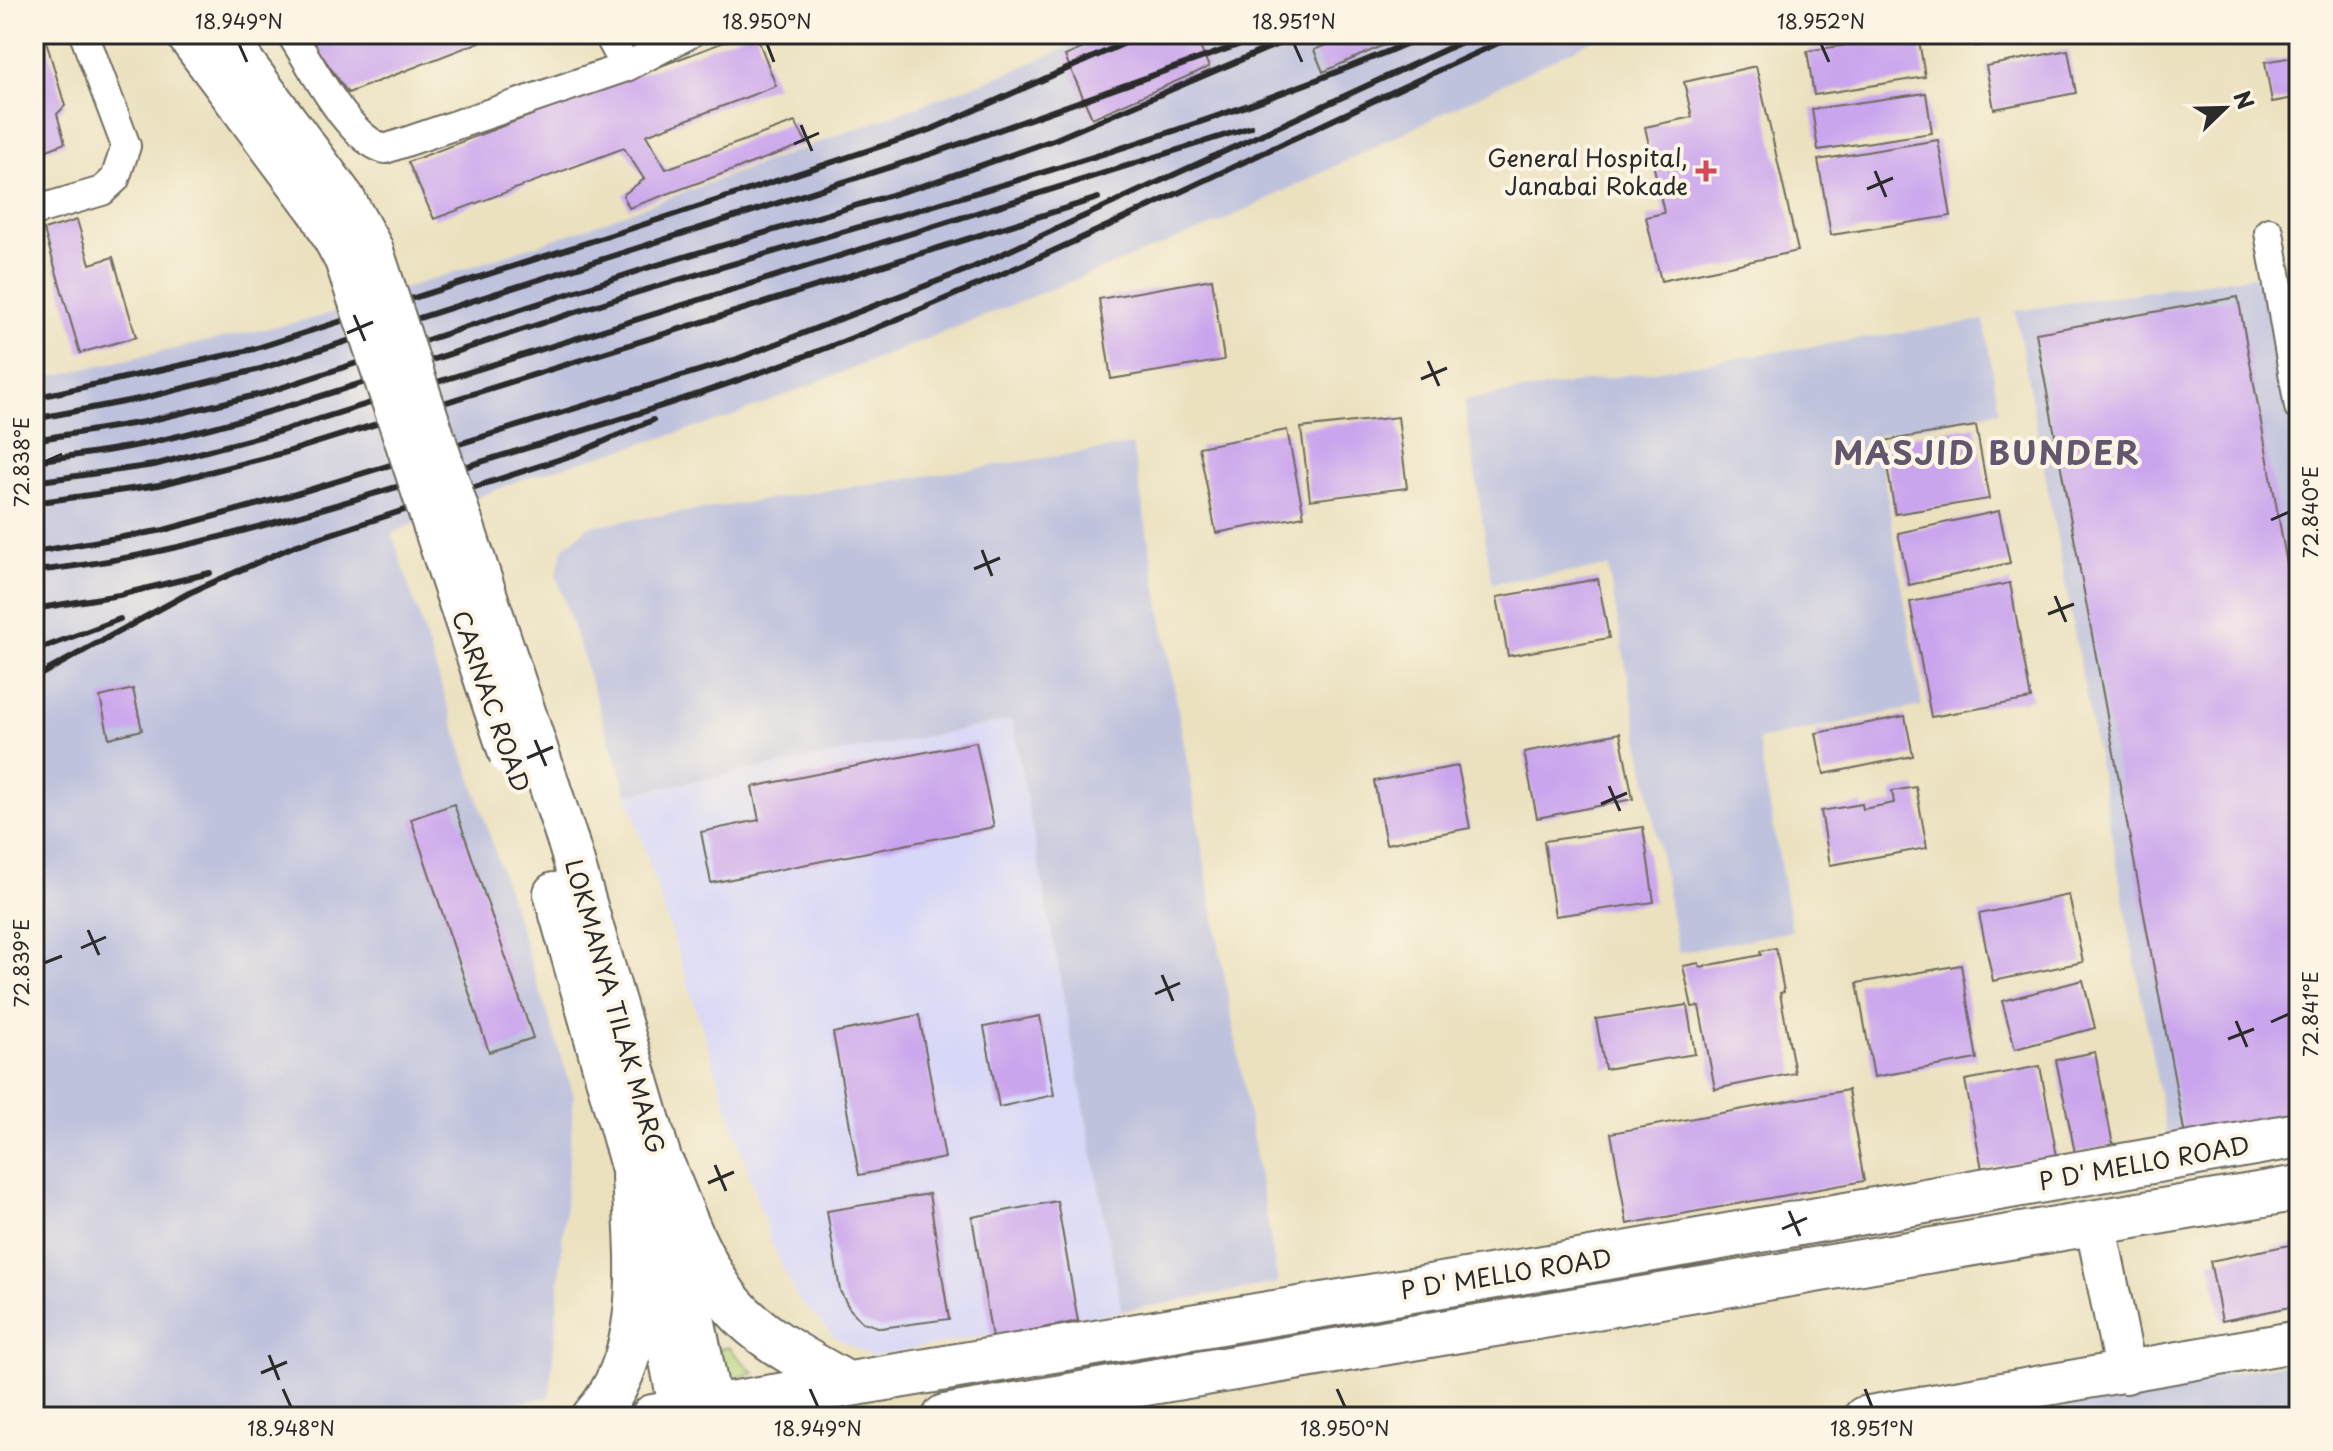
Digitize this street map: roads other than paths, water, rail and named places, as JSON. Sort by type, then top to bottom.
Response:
[{"type":"main road","name":"CARNAC ROAD","points":[[186,34],[332,205]]},
{"type":"main road","name":"CARNAC ROAD","points":[[223,34],[332,205],[345,260],[555,846],[649,1173],[688,1414]]},
{"type":"main road","name":"P D' MELLO ROAD","points":[[688,1414],[847,1384],[1585,1261],[2299,1135]]},
{"type":"main road","points":[[649,1173],[728,1299],[761,1330],[847,1384]]},
{"type":"main road","points":[[594,1417],[609,1400],[625,1367],[634,1319],[638,1255],[649,1173]]},
{"type":"main road","name":"P D' MELLO ROAD","points":[[945,1417],[2299,1188]]},
{"type":"main road","points":[[2095,1222],[2126,1373]]},
{"type":"main road","points":[[1864,1417],[2299,1341]]},
{"type":"street","points":[[34,211],[102,191],[115,179],[126,146],[84,34]]},
{"type":"street","points":[[291,34],[351,125],[369,144],[385,149],[626,67],[689,34]]},
{"type":"street","points":[[608,34],[626,67]]},
{"type":"street","points":[[2269,232],[2299,407]]},
{"type":"railway","points":[[34,398],[254,349],[630,229],[930,130],[1145,34]]},
{"type":"railway","points":[[34,419],[144,398],[260,369],[934,153],[1269,34]]},
{"type":"railway","points":[[34,440],[144,422],[265,393],[647,268],[928,184],[1056,139],[1301,34]]},
{"type":"railway","points":[[34,461],[142,444],[283,408],[593,306],[1143,141],[1335,73],[1429,34]]},
{"type":"railway","points":[[34,552],[164,530],[292,495],[737,359],[974,267],[1479,34]]},
{"type":"railway","points":[[34,571],[133,556],[277,522],[592,428],[762,372],[874,329],[1036,259],[1518,34]]},
{"type":"railway","points":[[34,482],[154,465],[281,431],[1251,127]]},
{"type":"railway","points":[[34,503],[159,485],[287,452],[1098,198]]},
{"type":"railway","points":[[34,678],[189,593],[294,546],[573,455],[653,420]]},
{"type":"railway","points":[[34,609],[119,595],[210,573]]},
{"type":"railway","points":[[34,651],[120,619]]},
{"type":"place","name":"General Hospital, Janabai Rokade","points":[[1706,171]]},
{"type":"district","name":"MASJID BUNDER","points":[[1987,452]]}]
